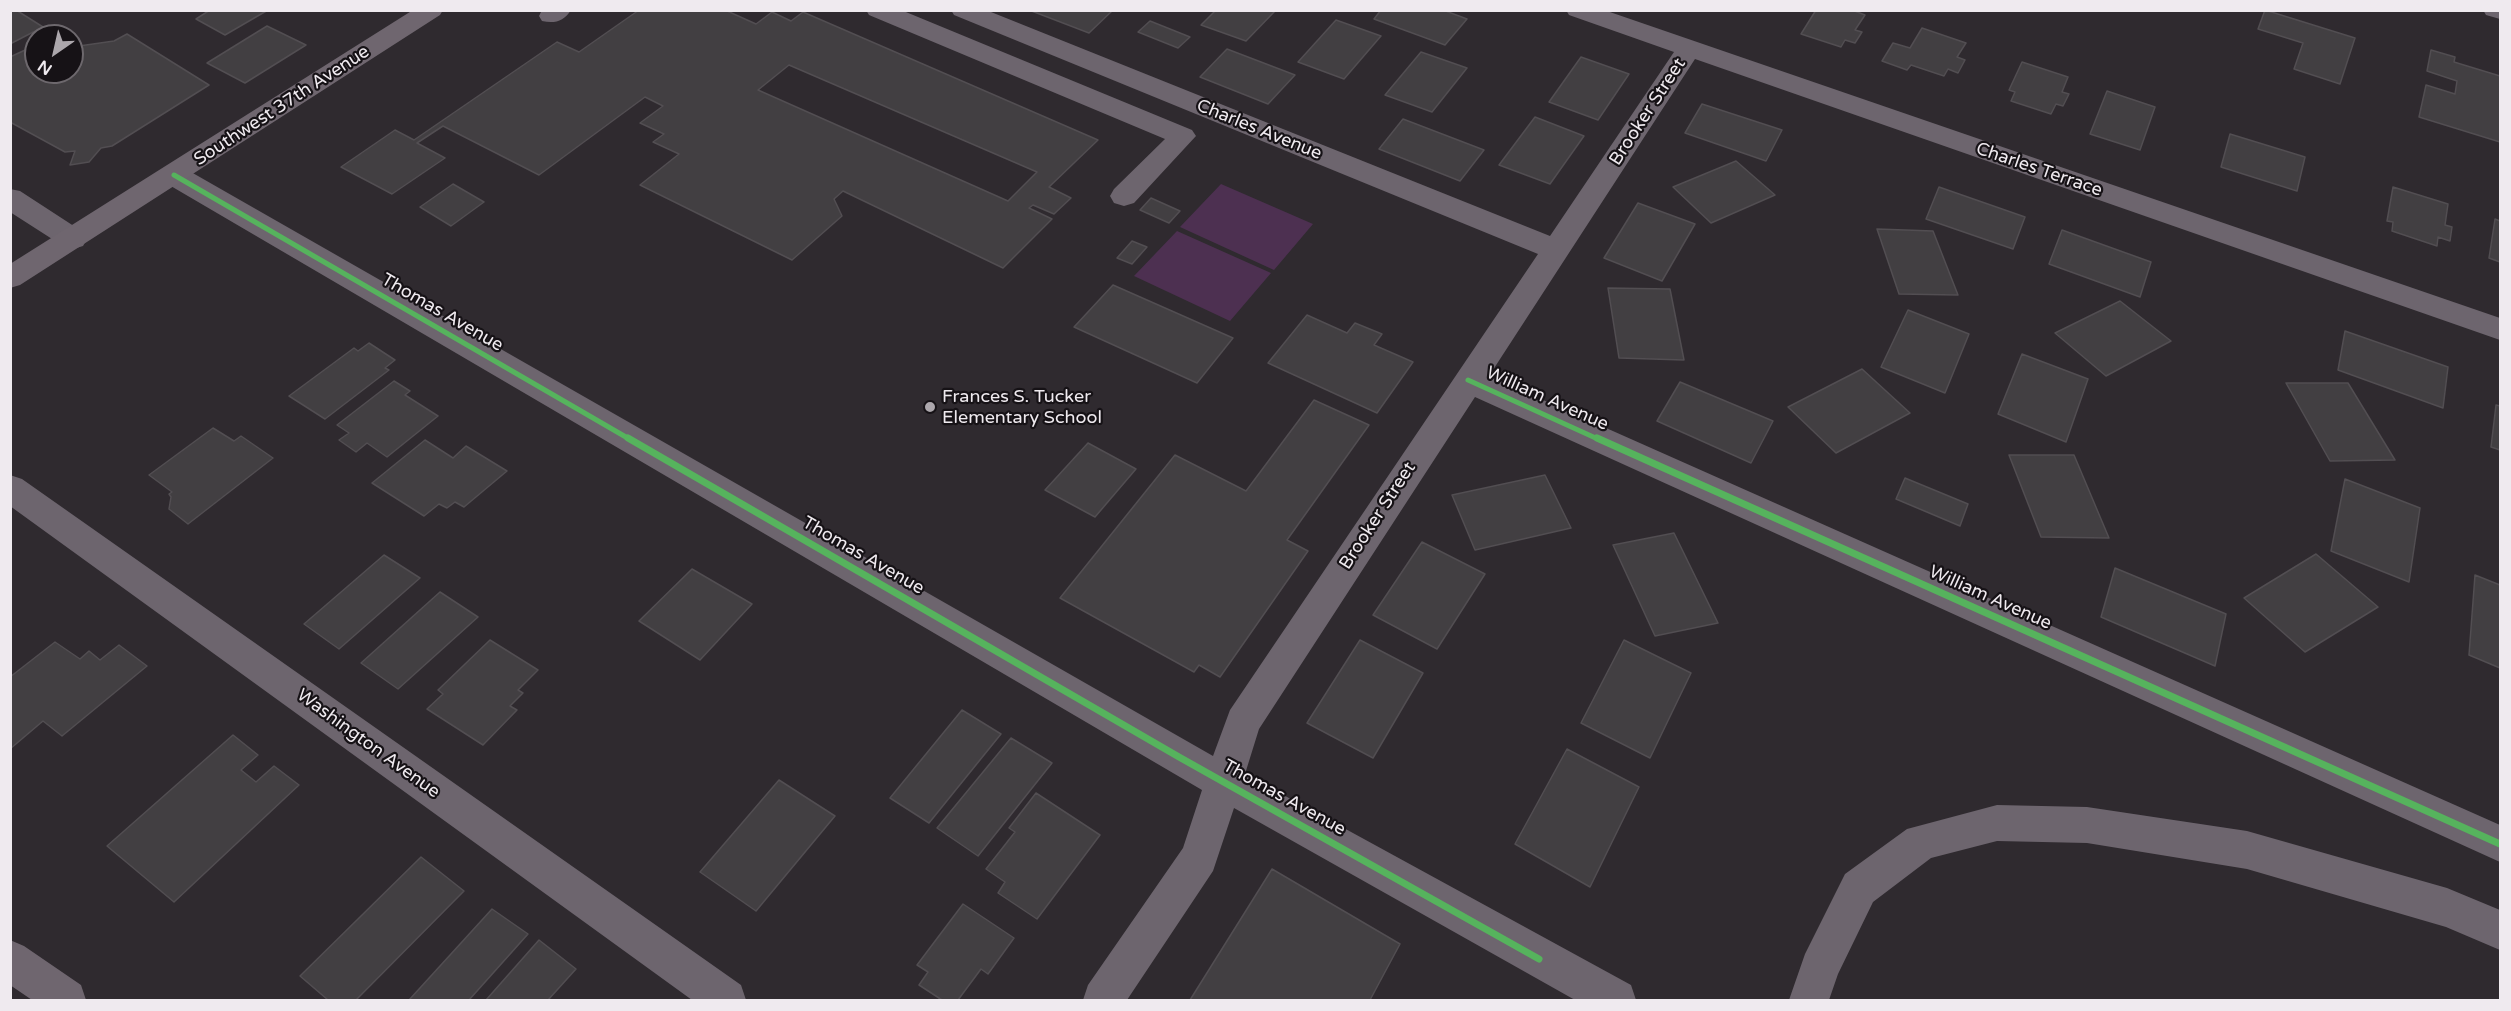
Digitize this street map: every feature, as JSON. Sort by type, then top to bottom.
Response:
[{"type":"main road","name":"Southwest 37th Avenue","points":[[10,278],[431,10]]},
{"type":"main road","points":[[10,960],[66,1000]]},
{"type":"street","points":[[878,10],[1183,136],[1124,196]]},
{"type":"street","name":"Charles Avenue","points":[[963,10],[1556,250]]},
{"type":"street","name":"Charles Terrace","points":[[1578,10],[2500,329]]},
{"type":"street","points":[[2494,10],[2500,12]]},
{"type":"street","name":"Brooker Street","points":[[1103,1000],[1199,858],[1243,722],[1689,49]]},
{"type":"street","name":"Thomas Avenue","points":[[174,175],[1224,782],[1616,1000]]},
{"type":"street","points":[[10,198],[73,239]]},
{"type":"street","name":"William Avenue","points":[[1468,380],[2500,844]]},
{"type":"street","name":"Washington Avenue","points":[[16,499],[726,1000]]},
{"type":"street","points":[[1809,1000],[1819,968],[1859,888],[1921,842],[1996,823],[2087,825],[2247,850],[2447,908],[2500,930]]},
{"type":"shaded area","points":[[1221,184],[1313,224],[1274,270],[1180,227]]},
{"type":"shaded area","points":[[1177,231],[1271,273],[1230,321],[1134,276]]},
{"type":"building","points":[[10,10],[16,10],[38,24],[24,24],[24,37],[10,44]]},
{"type":"building","points":[[210,10],[268,10],[225,35],[196,19]]},
{"type":"building","points":[[639,10],[725,10],[756,24],[772,12],[791,21],[803,12],[1098,140],[1049,187],[1071,198],[1054,214],[1033,205],[1029,208],[1052,219],[1003,268],[843,191],[834,199],[842,216],[792,260],[640,185],[679,154],[653,142],[664,134],[640,123],[663,106],[645,97],[539,175],[443,126],[417,143],[445,158],[392,194],[341,167],[395,130],[414,140],[557,42],[579,52]],"holes":[[[789,65],[1037,172],[1008,201],[758,90]]]},
{"type":"building","points":[[1029,10],[1113,10],[1089,33]]},
{"type":"building","points":[[1216,10],[1276,10],[1246,41],[1201,25]]},
{"type":"building","points":[[1381,10],[1443,10],[1467,19],[1445,45],[1374,19]]},
{"type":"building","points":[[1816,10],[1852,10],[1865,15],[1855,30],[1862,32],[1855,43],[1845,40],[1841,47],[1801,34]]},
{"type":"building","points":[[2265,10],[2355,38],[2340,84],[2294,69],[2303,43],[2258,29]]},
{"type":"building","points":[[1336,20],[1381,36],[1344,79],[1298,62]]},
{"type":"building","points":[[1150,21],[1190,37],[1178,48],[1138,32]]},
{"type":"building","points":[[267,26],[306,45],[245,83],[207,63]]},
{"type":"building","points":[[1922,28],[1966,43],[1957,57],[1965,60],[1958,73],[1948,69],[1944,76],[1911,65],[1907,70],[1882,61],[1893,43],[1910,48]]},
{"type":"building","points":[[127,34],[209,85],[112,146],[101,148],[89,162],[70,165],[75,151],[65,152],[10,122],[10,57],[24,51],[24,84],[84,84],[84,45],[114,41]]},
{"type":"building","points":[[1227,49],[1295,75],[1268,104],[1200,77]]},
{"type":"building","points":[[2431,50],[2455,57],[2454,62],[2500,76],[2500,142],[2419,117],[2426,85],[2455,94],[2457,81],[2427,71]]},
{"type":"building","points":[[1421,52],[1467,68],[1432,112],[1385,95]]},
{"type":"building","points":[[1581,57],[1629,74],[1598,120],[1549,102]]},
{"type":"building","points":[[2022,62],[2068,77],[2062,92],[2069,94],[2063,106],[2056,104],[2051,114],[2011,101],[2015,92],[2009,90]]},
{"type":"building","points":[[2107,91],[2155,107],[2140,150],[2090,134]]},
{"type":"building","points":[[1702,104],[1782,130],[1766,161],[1685,133]]},
{"type":"building","points":[[1535,117],[1584,136],[1550,184],[1499,165]]},
{"type":"building","points":[[1403,119],[1484,150],[1460,181],[1379,149]]},
{"type":"building","points":[[2230,134],[2305,157],[2297,191],[2221,167]]},
{"type":"building","points":[[1736,161],[1775,195],[1711,223],[1673,187]]},
{"type":"building","points":[[453,184],[484,202],[451,226],[420,207]]},
{"type":"building","points":[[1939,187],[2025,217],[2013,249],[1926,219]]},
{"type":"building","points":[[2393,187],[2448,204],[2445,225],[2452,227],[2450,241],[2438,237],[2437,246],[2392,231],[2393,222],[2387,221]]},
{"type":"building","points":[[1151,198],[1180,211],[1169,223],[1140,210]]},
{"type":"building","points":[[1638,203],[1695,224],[1662,281],[1604,258]]},
{"type":"building","points":[[2495,219],[2500,221],[2500,262],[2489,258]]},
{"type":"building","points":[[1877,229],[1933,231],[1958,295],[1899,294]]},
{"type":"building","points":[[2062,230],[2151,262],[2140,297],[2049,264]]},
{"type":"building","points":[[1132,241],[1147,247],[1132,264],[1117,258]]},
{"type":"building","points":[[1113,285],[1233,338],[1197,383],[1074,327]]},
{"type":"building","points":[[1608,288],[1670,289],[1684,360],[1619,358]]},
{"type":"building","points":[[2120,301],[2171,341],[2106,376],[2055,333]]},
{"type":"building","points":[[1908,310],[1969,334],[1945,393],[1881,367]]},
{"type":"building","points":[[1307,315],[1347,333],[1355,323],[1382,334],[1374,345],[1413,362],[1377,413],[1268,363]]},
{"type":"building","points":[[2345,331],[2448,367],[2443,408],[2338,370]]},
{"type":"building","points":[[369,343],[395,360],[385,368],[389,370],[325,419],[289,396],[354,348],[358,351]]},
{"type":"building","points":[[2022,354],[2088,379],[2066,442],[1998,414]]},
{"type":"building","points":[[1862,369],[1910,413],[1836,453],[1788,407]]},
{"type":"building","points":[[394,381],[410,391],[405,395],[438,416],[387,457],[367,443],[356,452],[339,440],[349,433],[337,425]]},
{"type":"building","points":[[1680,382],[1773,421],[1751,463],[1657,421]]},
{"type":"building","points":[[2286,383],[2348,383],[2395,460],[2330,461]]},
{"type":"building","points":[[1314,400],[1369,425],[1287,540],[1308,551],[1220,677],[1199,665],[1194,672],[1060,598],[1175,455],[1246,491]]},
{"type":"building","points":[[2496,405],[2500,406],[2500,450],[2491,447]]},
{"type":"building","points":[[213,428],[234,441],[241,436],[273,458],[188,524],[169,509],[171,497],[169,494],[172,492],[149,475]]},
{"type":"building","points":[[425,440],[453,458],[466,446],[507,471],[464,507],[455,502],[447,508],[439,504],[424,516],[372,483]]},
{"type":"building","points":[[1088,443],[1136,469],[1095,517],[1045,490]]},
{"type":"building","points":[[2009,455],[2074,455],[2109,538],[2041,537]]},
{"type":"building","points":[[1545,475],[1571,528],[1475,550],[1452,495]]},
{"type":"building","points":[[1905,478],[1968,504],[1960,526],[1896,499]]},
{"type":"building","points":[[2345,479],[2420,508],[2409,582],[2331,551]]},
{"type":"building","points":[[1674,533],[1718,623],[1655,636],[1613,545]]},
{"type":"building","points":[[1422,542],[1485,574],[1437,649],[1373,615]]},
{"type":"building","points":[[2316,554],[2378,607],[2305,652],[2244,598]]},
{"type":"building","points":[[384,555],[420,578],[339,649],[304,624]]},
{"type":"building","points":[[2115,568],[2226,614],[2215,666],[2101,617]]},
{"type":"building","points":[[692,569],[752,604],[700,660],[639,621]]},
{"type":"building","points":[[2475,575],[2500,585],[2500,668],[2469,655]]},
{"type":"building","points":[[440,592],[478,617],[398,689],[361,663]]},
{"type":"building","points":[[490,640],[538,670],[518,690],[523,693],[510,706],[517,710],[483,745],[427,709],[443,694],[438,690]]},
{"type":"building","points":[[1360,640],[1423,673],[1373,758],[1307,723]]},
{"type":"building","points":[[1624,640],[1691,673],[1650,758],[1581,723]]},
{"type":"building","points":[[55,642],[80,659],[89,651],[100,660],[119,645],[147,666],[62,736],[43,721],[10,749],[10,677]]},
{"type":"building","points":[[962,710],[1001,734],[929,823],[890,798]]},
{"type":"building","points":[[233,735],[258,755],[241,770],[256,782],[274,766],[299,785],[174,902],[107,846]]},
{"type":"building","points":[[1011,738],[1052,763],[978,856],[937,828]]},
{"type":"building","points":[[1567,749],[1639,787],[1590,887],[1515,844]]},
{"type":"building","points":[[779,780],[835,816],[756,911],[700,872]]},
{"type":"building","points":[[1036,793],[1100,835],[1037,919],[998,893],[1005,882],[986,869],[1015,832],[1009,828]]},
{"type":"building","points":[[421,857],[464,891],[356,1000],[328,1000],[300,976]]},
{"type":"building","points":[[1272,869],[1400,944],[1370,1000],[1190,1000]]},
{"type":"building","points":[[963,904],[1014,938],[988,974],[981,969],[958,1000],[942,1000],[919,985],[928,972],[917,965]]},
{"type":"building","points":[[492,909],[528,934],[469,1000],[409,1000]]},
{"type":"building","points":[[539,940],[576,969],[548,1000],[486,1000]]},
{"type":"cycle path","points":[[174,175],[1179,757],[1539,959]]},
{"type":"cycle path","points":[[1468,380],[2500,844]]},
{"type":"place","name":"Frances S. Tucker Elementary School","points":[[930,407]]}]
